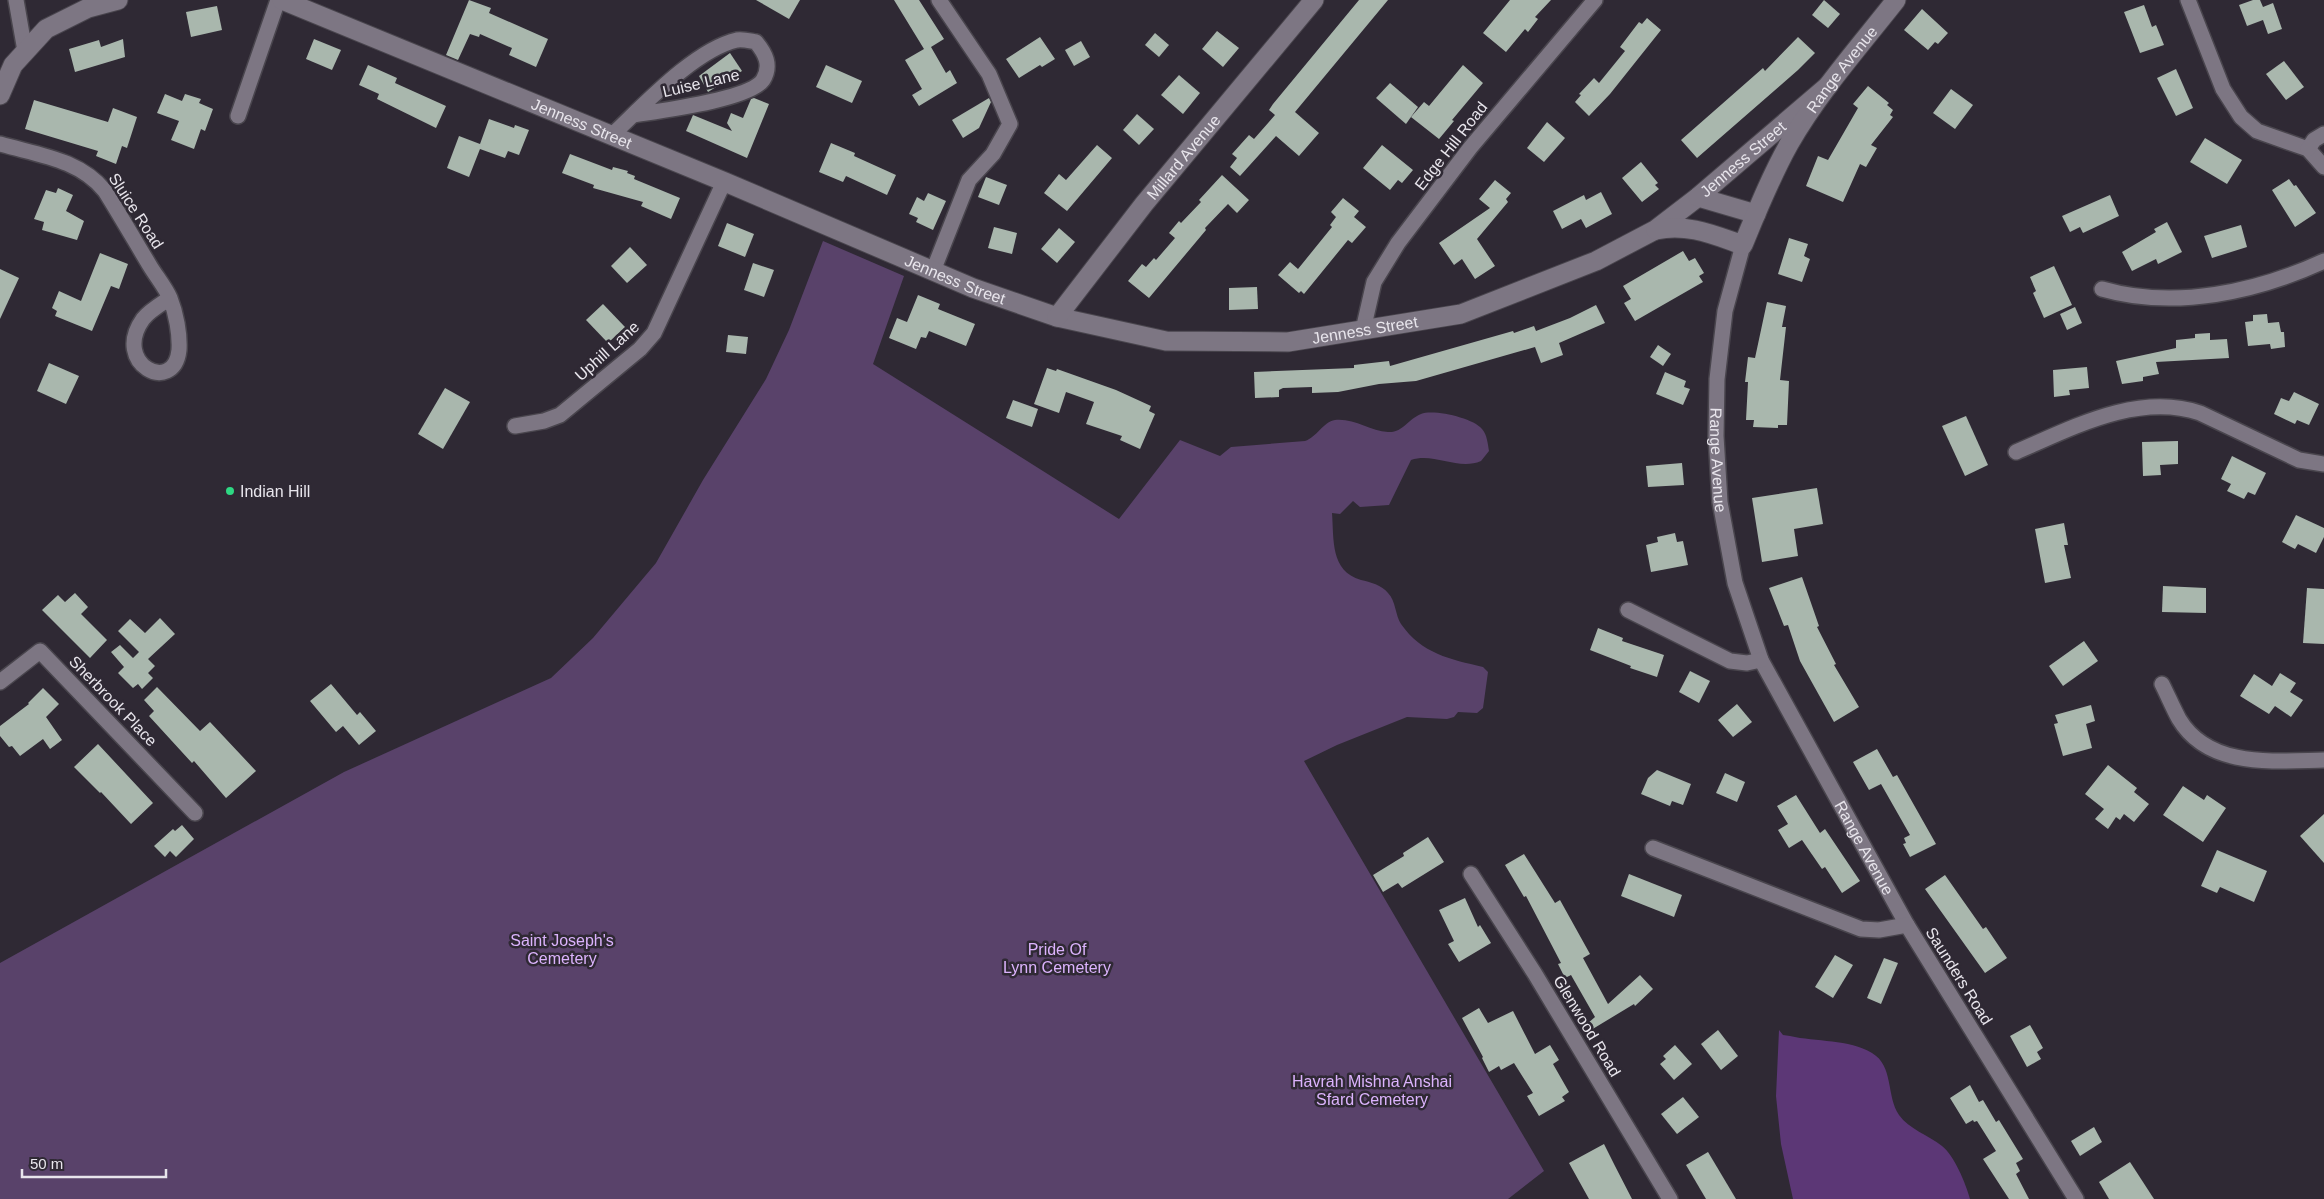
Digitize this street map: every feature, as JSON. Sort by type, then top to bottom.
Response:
[{"type":"street","points":[[16,0],[26,51]]},
{"type":"street","points":[[0,95],[13,65],[46,29],[88,8],[118,0]]},
{"type":"street","points":[[238,116],[280,0]]},
{"type":"street","name":"Jenness Street","points":[[280,0],[724,182],[973,288],[1057,317],[1166,341],[1288,342],[1461,314],[1596,261],[1656,230],[1698,197],[1829,85]]},
{"type":"street","points":[[933,271],[969,180],[993,154],[1010,124],[989,74],[939,0]]},
{"type":"street","name":"Millard Avenue","points":[[1057,317],[1144,204],[1314,0]]},
{"type":"street","name":"Edge Hill Road","points":[[1363,330],[1374,282],[1398,243],[1470,148],[1595,0]]},
{"type":"street","name":"Range Avenue","points":[[1896,0],[1829,85],[1790,144],[1743,245],[1723,328],[1716,379],[1716,436],[1720,502],[1728,551],[1737,593],[1761,660],[1907,925]]},
{"type":"street","points":[[2188,0],[2223,89],[2241,117],[2257,131],[2308,149],[2324,167]]},
{"type":"street","name":"Luise Lane","points":[[610,136],[695,61],[722,45],[739,39],[756,42],[766,54],[767,63],[763,80],[748,91],[710,102],[633,116]]},
{"type":"street","points":[[2308,149],[2314,140],[2324,134]]},
{"type":"street","name":"Sluice Road","points":[[0,144],[76,166],[97,180],[105,190],[170,298],[179,333],[178,354],[168,370],[152,373],[137,360],[134,345],[136,331],[144,317],[170,298]]},
{"type":"street","name":"Uphill Lane","points":[[515,426],[544,421],[560,415],[640,349],[654,333],[724,182]]},
{"type":"street","points":[[1698,197],[1756,214]]},
{"type":"street","name":"Jenness Street","points":[[1656,230],[1667,227],[1691,228],[1743,245]]},
{"type":"street","points":[[2102,289],[2124,295],[2160,298],[2217,294],[2275,281],[2324,261]]},
{"type":"street","points":[[2016,452],[2102,416],[2141,408],[2164,407],[2184,408],[2200,413],[2299,460],[2324,464]]},
{"type":"street","points":[[1628,610],[1730,661],[1747,663],[1761,660]]},
{"type":"street","name":"Sherbrook Place","points":[[0,682],[40,651],[195,813]]},
{"type":"street","points":[[2162,684],[2180,720],[2187,729],[2198,739],[2224,755],[2237,759],[2256,760],[2324,760]]},
{"type":"street","name":"Saunders Road","points":[[1653,848],[1861,929],[1879,930],[1907,925],[2076,1199]]},
{"type":"street","name":"Glenwood Road","points":[[1471,874],[1535,974],[1670,1199]]},
{"type":"green space","name":"Saint Joseph's Cemetery","points":[[823,241],[904,276],[873,364],[1119,519],[1180,440],[1220,456],[1231,447],[1305,441],[1335,420],[1349,421],[1381,431],[1393,432],[1402,428],[1416,416],[1427,413],[1462,418],[1477,425],[1484,431],[1489,451],[1481,461],[1464,464],[1428,458],[1411,460],[1389,505],[1360,507],[1353,501],[1340,514],[1332,513],[1336,553],[1344,569],[1351,576],[1383,588],[1393,600],[1401,624],[1409,634],[1427,649],[1448,658],[1483,667],[1488,672],[1483,708],[1477,713],[1458,712],[1454,717],[1447,719],[1407,717],[1337,745],[1304,761],[1544,1171],[1508,1199],[0,1199],[0,963],[344,772],[551,678],[593,638],[656,563],[703,480],[766,379],[789,330]]},
{"type":"shaded area","points":[[1779,1030],[1783,1035],[1853,1045],[1863,1048],[1879,1059],[1887,1073],[1892,1099],[1899,1115],[1908,1124],[1937,1142],[1946,1150],[1959,1170],[1970,1199],[1793,1199],[1781,1144],[1776,1096]]},
{"type":"building","points":[[469,0],[491,8],[489,13],[548,39],[536,67],[509,55],[512,48],[480,34],[479,37],[470,34],[458,60],[446,55]]},
{"type":"building","points":[[756,0],[800,0],[789,19]]},
{"type":"building","points":[[894,0],[919,0],[944,39],[931,47],[946,73],[950,70],[957,83],[919,106],[912,95],[922,89],[905,60],[924,49]]},
{"type":"building","points":[[1359,0],[1388,0],[1295,112],[1319,133],[1299,156],[1276,136],[1240,176],[1230,167],[1237,158],[1232,154],[1249,135],[1254,139],[1275,115],[1269,110],[1273,104]]},
{"type":"building","points":[[1510,0],[1551,0],[1535,17],[1538,19],[1528,32],[1525,29],[1506,52],[1483,33]]},
{"type":"building","points":[[1824,0],[1840,14],[1828,28],[1812,15]]},
{"type":"building","points":[[2253,0],[2260,0],[2263,7],[2273,3],[2282,29],[2268,34],[2263,20],[2247,26],[2239,5]]},
{"type":"building","points":[[2144,5],[2152,27],[2156,25],[2164,45],[2140,53],[2124,12]]},
{"type":"building","points":[[217,6],[222,30],[191,37],[186,12]]},
{"type":"building","points":[[1922,9],[1948,33],[1938,44],[1935,42],[1928,50],[1904,30]]},
{"type":"building","points":[[1647,18],[1661,30],[1610,94],[1589,116],[1575,102],[1581,95],[1579,94],[1594,78],[1599,83],[1625,51],[1620,47],[1639,22],[1642,24]]},
{"type":"building","points":[[1217,31],[1239,48],[1223,67],[1202,49]]},
{"type":"building","points":[[1155,33],[1169,45],[1159,57],[1145,45]]},
{"type":"building","points":[[1040,37],[1055,59],[1042,67],[1040,65],[1019,78],[1006,59]]},
{"type":"building","points":[[1798,37],[1815,53],[1697,158],[1681,140],[1763,68],[1765,71]]},
{"type":"building","points":[[123,39],[125,57],[75,72],[69,49],[99,40],[101,47]]},
{"type":"building","points":[[314,39],[341,50],[332,70],[306,59]]},
{"type":"building","points":[[1081,41],[1090,57],[1074,66],[1065,50]]},
{"type":"building","points":[[730,53],[742,71],[708,92],[699,76]]},
{"type":"building","points":[[2284,61],[2304,87],[2286,100],[2266,74]]},
{"type":"building","points":[[368,65],[397,78],[395,83],[446,106],[436,128],[377,99],[379,94],[359,85]]},
{"type":"building","points":[[826,65],[862,81],[852,103],[816,87]]},
{"type":"building","points":[[1463,65],[1483,83],[1452,120],[1454,121],[1439,139],[1411,117],[1424,102],[1429,106]]},
{"type":"building","points":[[2176,69],[2193,108],[2176,116],[2157,78]]},
{"type":"building","points":[[1179,75],[1200,93],[1183,114],[1161,95]]},
{"type":"building","points":[[1390,83],[1418,107],[1406,124],[1376,98]]},
{"type":"building","points":[[1868,86],[1889,103],[1887,105],[1893,110],[1890,115],[1893,117],[1871,145],[1877,148],[1866,167],[1860,164],[1843,202],[1806,186],[1818,156],[1828,160],[1858,108],[1853,104]]},
{"type":"building","points":[[1951,89],[1973,105],[1955,129],[1933,113]]},
{"type":"building","points":[[165,94],[182,101],[185,94],[201,99],[199,103],[213,109],[205,131],[201,129],[194,149],[171,140],[179,121],[157,113]]},
{"type":"building","points":[[754,98],[769,104],[747,158],[686,131],[693,115],[732,131],[727,123],[731,113],[743,118],[751,99]]},
{"type":"building","points":[[989,98],[991,102],[979,128],[963,138],[952,120]]},
{"type":"building","points":[[34,100],[108,122],[113,108],[137,117],[127,148],[122,146],[116,164],[96,156],[98,151],[25,129]]},
{"type":"building","points":[[1137,114],[1154,129],[1139,145],[1123,130]]},
{"type":"building","points":[[489,119],[514,128],[515,125],[529,130],[519,155],[508,151],[505,158],[480,149],[469,177],[447,168],[459,136],[480,144]]},
{"type":"building","points":[[1547,122],[1565,138],[1544,162],[1527,148]]},
{"type":"building","points":[[2205,138],[2242,160],[2227,184],[2190,162]]},
{"type":"building","points":[[831,143],[855,153],[854,156],[896,175],[887,195],[846,176],[843,182],[819,172]]},
{"type":"building","points":[[1097,145],[1112,158],[1067,211],[1044,193],[1059,174],[1066,180]]},
{"type":"building","points":[[1382,145],[1413,170],[1402,183],[1398,180],[1390,190],[1363,168]]},
{"type":"building","points":[[570,154],[612,170],[613,167],[628,171],[627,173],[635,176],[634,179],[680,198],[671,219],[641,206],[643,202],[593,188],[594,185],[562,173]]},
{"type":"building","points":[[1641,162],[1658,183],[1655,185],[1659,189],[1642,202],[1622,178]]},
{"type":"building","points":[[1222,175],[1249,200],[1237,213],[1228,204],[1205,228],[1206,230],[1149,298],[1128,281],[1142,264],[1146,267],[1154,258],[1156,260],[1175,238],[1169,233],[1179,221],[1181,223],[1201,202],[1199,200]]},
{"type":"building","points":[[986,177],[1007,185],[999,205],[978,197]]},
{"type":"building","points":[[2289,179],[2294,186],[2296,185],[2316,213],[2295,227],[2272,190]]},
{"type":"building","points":[[1495,180],[1511,193],[1506,199],[1508,202],[1477,239],[1495,266],[1475,279],[1462,259],[1454,265],[1439,243],[1490,208],[1479,199]]},
{"type":"building","points":[[58,188],[73,195],[66,211],[84,221],[77,240],[42,230],[44,222],[34,219],[46,190],[56,193]]},
{"type":"building","points":[[1601,192],[1612,214],[1586,228],[1581,219],[1562,229],[1553,211],[1584,195],[1586,200]]},
{"type":"building","points":[[928,193],[946,201],[933,230],[916,222],[918,218],[909,214],[917,197],[924,201]]},
{"type":"building","points":[[2110,195],[2119,216],[2083,233],[2080,227],[2070,232],[2062,216]]},
{"type":"building","points":[[1343,198],[1359,211],[1354,217],[1366,227],[1352,243],[1348,240],[1304,294],[1301,291],[1299,293],[1278,275],[1290,262],[1298,269],[1332,227],[1330,225],[1336,217],[1331,212]]},
{"type":"building","points":[[2167,222],[2182,252],[2158,264],[2156,259],[2132,271],[2122,252],[2156,232],[2154,229]]},
{"type":"building","points":[[727,223],[754,234],[745,257],[718,246]]},
{"type":"building","points":[[2241,225],[2247,247],[2212,258],[2204,236]]},
{"type":"building","points":[[994,227],[1017,233],[1012,254],[988,248]]},
{"type":"building","points":[[1059,228],[1075,242],[1057,263],[1041,249]]},
{"type":"building","points":[[1789,238],[1808,244],[1804,256],[1810,259],[1802,282],[1778,274]]},
{"type":"building","points":[[630,247],[647,265],[627,283],[611,266]]},
{"type":"building","points":[[1683,251],[1689,261],[1695,258],[1704,273],[1699,276],[1703,282],[1635,321],[1624,303],[1631,299],[1623,286]]},
{"type":"building","points":[[100,253],[128,264],[119,289],[111,286],[92,331],[55,316],[57,311],[52,308],[59,291],[81,301]]},
{"type":"building","points":[[753,263],[774,270],[764,297],[744,290]]},
{"type":"building","points":[[2054,266],[2072,305],[2044,318],[2033,293],[2036,291],[2030,277]]},
{"type":"building","points":[[0,269],[19,278],[0,319]]},
{"type":"building","points":[[1257,287],[1258,309],[1229,310],[1229,288]]},
{"type":"building","points":[[918,295],[940,304],[938,309],[975,324],[966,346],[929,331],[926,338],[921,337],[916,349],[889,338],[897,318],[907,322]]},
{"type":"building","points":[[1767,302],[1786,306],[1782,327],[1786,327],[1780,380],[1789,381],[1787,425],[1778,425],[1778,428],[1753,427],[1754,420],[1746,420],[1748,382],[1745,382],[1748,357],[1755,358]]},
{"type":"building","points":[[603,304],[625,327],[608,343],[586,320]]},
{"type":"building","points":[[1596,305],[1605,323],[1559,343],[1563,355],[1541,363],[1535,347],[1416,381],[1379,384],[1338,392],[1312,393],[1312,387],[1283,388],[1279,390],[1279,397],[1255,398],[1254,372],[1354,368],[1354,365],[1389,361],[1390,366],[1513,331],[1514,333],[1534,326],[1536,331],[1570,318]]},
{"type":"building","points":[[2075,307],[2082,323],[2067,330],[2060,314]]},
{"type":"building","points":[[2267,314],[2268,323],[2279,322],[2281,332],[2284,332],[2285,347],[2271,349],[2270,344],[2248,346],[2245,322],[2253,321],[2253,315]]},
{"type":"building","points":[[2210,333],[2210,340],[2227,339],[2229,358],[2156,362],[2159,374],[2143,377],[2143,381],[2122,384],[2116,361],[2176,348],[2176,340],[2195,338],[2195,334]]},
{"type":"building","points":[[728,335],[748,337],[746,354],[726,352]]},
{"type":"building","points":[[1658,345],[1671,354],[1663,366],[1650,357]]},
{"type":"building","points":[[49,363],[79,376],[66,404],[37,391]]},
{"type":"building","points":[[2087,367],[2089,388],[2069,390],[2070,395],[2054,397],[2053,370]]},
{"type":"building","points":[[1047,368],[1056,371],[1057,369],[1116,390],[1151,406],[1149,411],[1155,414],[1140,449],[1120,440],[1122,436],[1086,424],[1094,402],[1066,392],[1059,413],[1034,404]]},
{"type":"building","points":[[1665,372],[1686,381],[1684,387],[1690,389],[1683,405],[1656,394]]},
{"type":"building","points":[[445,388],[470,402],[443,449],[418,434]]},
{"type":"building","points":[[2294,392],[2319,404],[2309,425],[2297,420],[2295,424],[2274,414],[2281,398],[2289,401]]},
{"type":"building","points":[[1013,400],[1038,409],[1032,427],[1006,418]]},
{"type":"building","points":[[1966,416],[1988,465],[1965,476],[1942,426]]},
{"type":"building","points":[[2178,441],[2178,464],[2160,465],[2161,475],[2143,476],[2142,442]]},
{"type":"building","points":[[2232,456],[2266,473],[2255,495],[2248,492],[2244,499],[2227,491],[2231,484],[2221,479]]},
{"type":"building","points":[[1682,463],[1684,485],[1648,487],[1646,466]]},
{"type":"building","points":[[1817,488],[1823,524],[1794,529],[1798,556],[1762,562],[1752,498]]},
{"type":"building","points":[[2296,515],[2324,528],[2324,537],[2316,553],[2298,544],[2295,549],[2282,542]]},
{"type":"building","points":[[2064,523],[2068,545],[2064,545],[2071,578],[2045,583],[2035,529]]},
{"type":"building","points":[[1675,533],[1677,542],[1683,541],[1688,565],[1651,572],[1646,545],[1658,542],[1657,537]]},
{"type":"building","points":[[1802,577],[1819,626],[1817,627],[1836,664],[1834,665],[1859,707],[1834,722],[1800,661],[1788,625],[1784,626],[1769,588]]},
{"type":"building","points":[[2163,586],[2206,588],[2206,613],[2162,612]]},
{"type":"building","points":[[2307,588],[2324,589],[2324,644],[2303,643]]},
{"type":"building","points":[[75,593],[88,607],[81,614],[107,640],[90,658],[42,610],[58,595],[65,602]]},
{"type":"building","points":[[160,618],[175,634],[148,659],[155,666],[148,673],[153,678],[142,689],[138,684],[133,688],[118,673],[124,667],[111,652],[120,645],[133,658],[139,652],[118,631],[130,619],[145,633]]},
{"type":"building","points":[[1598,628],[1623,638],[1622,641],[1664,655],[1657,677],[1630,668],[1631,666],[1590,650]]},
{"type":"building","points":[[2084,641],[2098,661],[2063,686],[2049,666]]},
{"type":"building","points":[[1690,671],[1710,681],[1699,703],[1679,692]]},
{"type":"building","points":[[2280,673],[2296,683],[2290,692],[2303,700],[2291,717],[2275,706],[2269,714],[2240,696],[2254,674],[2272,686]]},
{"type":"building","points":[[331,684],[357,715],[360,712],[376,731],[359,745],[343,726],[336,732],[310,701]]},
{"type":"building","points":[[157,687],[200,731],[210,722],[256,771],[226,798],[194,761],[192,763],[149,716],[154,711],[144,700]]},
{"type":"building","points":[[43,688],[59,704],[46,717],[62,740],[50,749],[43,739],[20,756],[0,736],[0,726],[29,704]]},
{"type":"building","points":[[1737,704],[1752,722],[1733,737],[1718,720]]},
{"type":"building","points":[[2091,705],[2095,721],[2086,724],[2092,748],[2063,756],[2054,724],[2058,723],[2055,715]]},
{"type":"building","points":[[98,744],[153,803],[131,824],[74,767]]},
{"type":"building","points":[[1877,749],[1893,777],[1897,775],[1936,844],[1910,857],[1903,844],[1906,843],[1904,838],[1910,835],[1881,784],[1869,790],[1853,762]]},
{"type":"building","points":[[2108,765],[2137,788],[2134,792],[2149,804],[2134,822],[2124,814],[2120,820],[2116,817],[2108,829],[2095,819],[2104,809],[2085,794]]},
{"type":"building","points":[[1657,770],[1691,784],[1683,805],[1672,801],[1670,806],[1641,794],[1648,778]]},
{"type":"building","points":[[1725,773],[1745,782],[1737,802],[1716,793]]},
{"type":"building","points":[[2183,786],[2204,800],[2207,795],[2226,808],[2203,842],[2163,815]]},
{"type":"building","points":[[1796,795],[1820,833],[1825,829],[1860,881],[1842,893],[1825,867],[1822,869],[1802,840],[1789,848],[1778,830],[1788,824],[1777,806]]},
{"type":"building","points":[[2324,814],[2324,863],[2300,836]]},
{"type":"building","points":[[182,825],[194,839],[176,857],[170,851],[165,857],[154,846],[173,829],[175,831]]},
{"type":"building","points":[[1428,837],[1444,862],[1402,888],[1398,883],[1383,892],[1373,875],[1404,856],[1403,853]]},
{"type":"building","points":[[2217,850],[2267,871],[2254,902],[2220,887],[2217,893],[2201,886]]},
{"type":"building","points":[[1524,854],[1555,903],[1560,900],[1590,954],[1583,958],[1608,1004],[1640,975],[1653,989],[1635,1006],[1634,1004],[1591,1030],[1587,1024],[1595,1017],[1571,975],[1565,978],[1558,964],[1561,963],[1526,896],[1524,897],[1505,865]]},
{"type":"building","points":[[1629,874],[1682,895],[1674,917],[1621,896]]},
{"type":"building","points":[[1945,875],[1983,929],[1986,927],[2007,958],[1985,973],[1925,889]]},
{"type":"building","points":[[1465,898],[1478,927],[1480,925],[1491,943],[1459,962],[1448,944],[1454,941],[1439,910]]},
{"type":"building","points":[[1835,955],[1853,965],[1833,998],[1815,987]]},
{"type":"building","points":[[1884,958],[1898,963],[1881,1004],[1867,998]]},
{"type":"building","points":[[1479,1008],[1488,1023],[1513,1011],[1535,1054],[1550,1045],[1559,1060],[1553,1064],[1569,1092],[1562,1097],[1565,1101],[1539,1116],[1527,1096],[1533,1093],[1514,1063],[1501,1070],[1499,1066],[1489,1072],[1462,1018]]},
{"type":"building","points":[[2030,1025],[2043,1048],[2037,1052],[2041,1059],[2027,1067],[2010,1036]]},
{"type":"building","points":[[1718,1030],[1738,1056],[1721,1070],[1701,1044]]},
{"type":"building","points":[[1675,1045],[1692,1064],[1674,1080],[1660,1064],[1666,1059],[1663,1056]]},
{"type":"building","points":[[1970,1085],[1979,1102],[1983,1100],[1996,1122],[1999,1120],[2023,1159],[2016,1163],[2020,1171],[2016,1174],[2029,1199],[2009,1199],[1983,1159],[1996,1151],[1977,1121],[1974,1122],[1973,1120],[1966,1124],[1950,1098]]},
{"type":"building","points":[[1683,1097],[1699,1117],[1677,1134],[1661,1114]]},
{"type":"building","points":[[2094,1127],[2102,1142],[2080,1156],[2071,1141]]},
{"type":"building","points":[[1604,1144],[1632,1199],[1589,1199],[1569,1163]]},
{"type":"building","points":[[1708,1152],[1736,1199],[1706,1199],[1686,1165]]},
{"type":"building","points":[[2130,1162],[2154,1199],[2109,1199],[2099,1182]]},
{"type":"place","name":"Indian Hill","points":[[230,491]]},
{"type":"park label","name":"Pride Of Lynn Cemetery","points":[[1057,958]]},
{"type":"park label","name":"Havrah Mishna Anshai Sfard Cemetery","points":[[1372,1090]]}]
